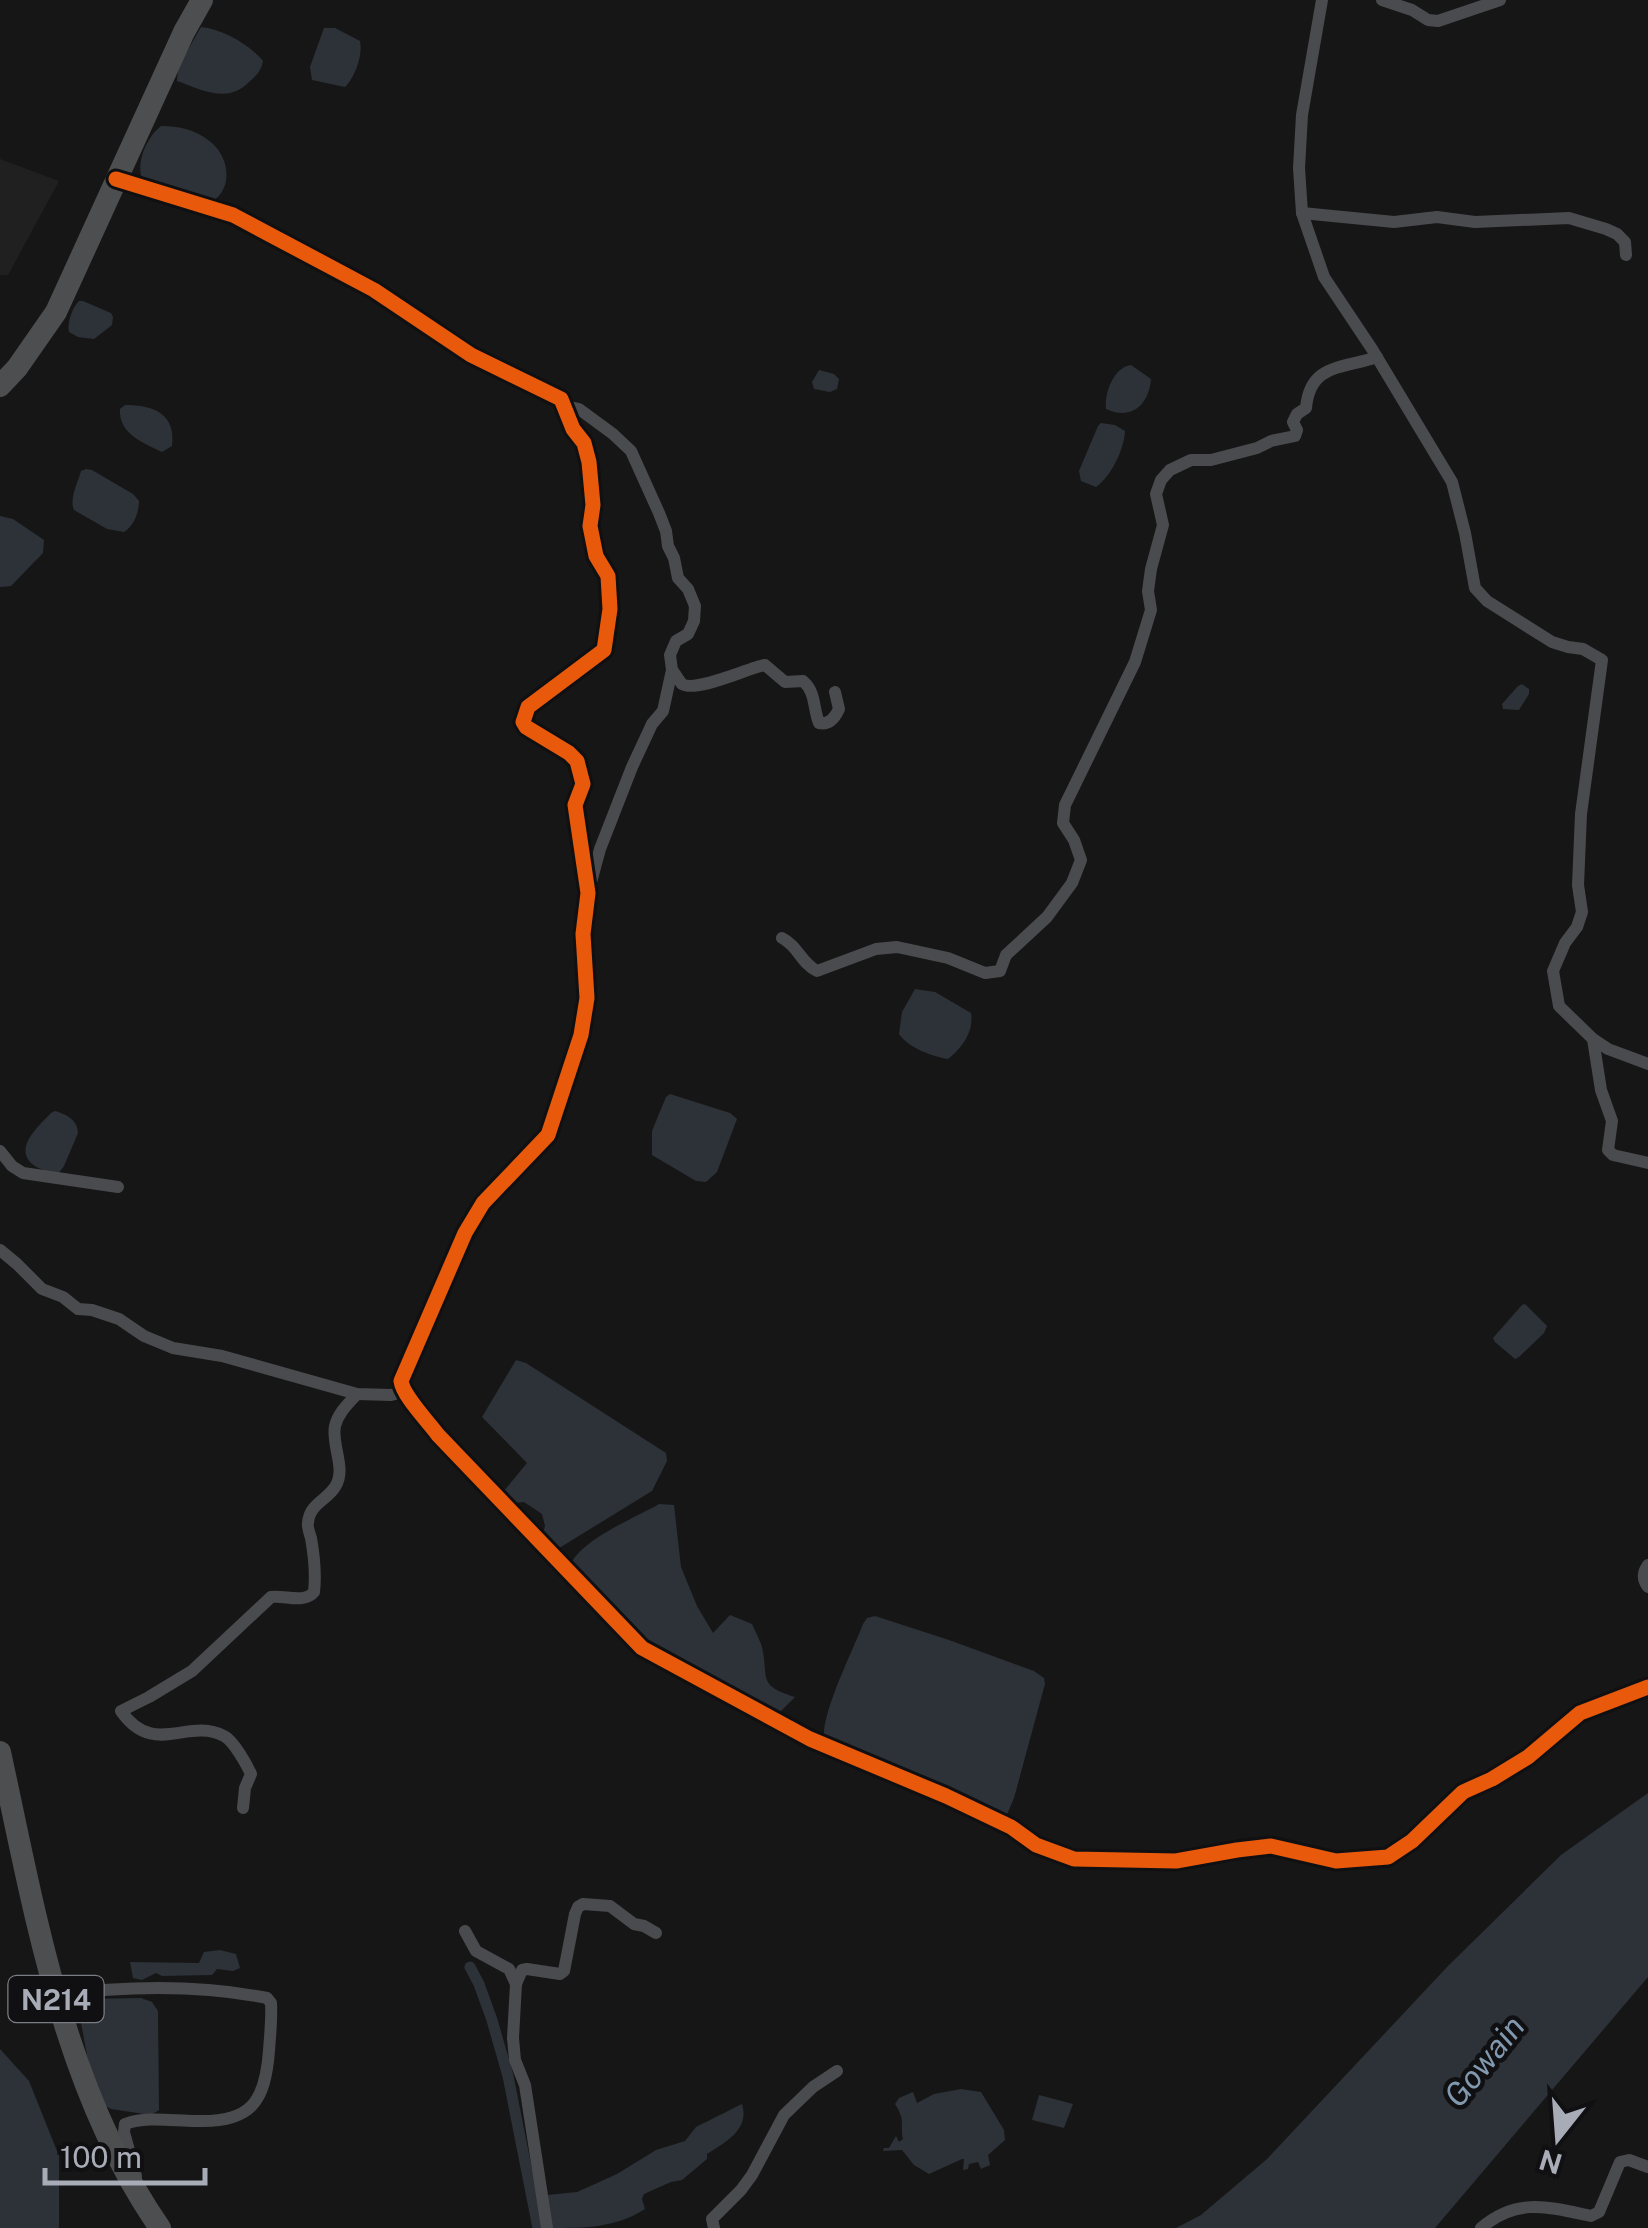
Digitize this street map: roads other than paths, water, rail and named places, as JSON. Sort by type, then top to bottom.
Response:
[{"type":"highway","points":[[0,386],[56,312],[202,0]]},
{"type":"highway","name":"N214","points":[[0,1752],[54,1995],[105,2129],[141,2200],[160,2228]]},
{"type":"street","points":[[1322,0],[1302,115],[1302,213],[1324,277],[1452,482],[1466,532],[1475,588],[1487,602],[1552,642],[1583,648],[1602,660],[1580,814],[1578,884],[1582,912],[1553,971],[1560,1006],[1593,1039],[1648,1064]]},
{"type":"street","points":[[1382,0],[1438,21],[1500,0]]},
{"type":"street","points":[[116,179],[232,214],[349,276],[471,354],[562,399],[589,462],[593,505],[590,526],[596,556],[608,576],[610,608],[604,650],[528,707],[524,722],[576,760],[583,784],[575,805],[588,893]]},
{"type":"street","points":[[1302,213],[1394,222],[1436,218],[1475,222],[1569,218],[1617,234],[1624,242],[1626,256]]},
{"type":"street","points":[[782,938],[792,944],[804,963],[817,970],[876,949],[897,948],[948,958],[985,973],[1000,972],[1006,955],[1047,917],[1072,883],[1081,860],[1063,823],[1065,805],[1135,662],[1151,610],[1151,568],[1163,524],[1156,494],[1161,480],[1170,470],[1191,460],[1211,460],[1257,448],[1270,440],[1295,436],[1293,422],[1306,408],[1309,389],[1318,376],[1376,357]]},
{"type":"street","points":[[565,406],[578,409],[630,451],[659,513],[678,578],[695,606],[694,621],[688,634],[676,641],[670,655],[672,670],[662,711],[632,768],[600,849],[588,893],[583,934],[587,998],[584,1020],[548,1136],[483,1203],[464,1233],[400,1381],[403,1392],[438,1435],[642,1648],[810,1739],[946,1796],[1011,1827],[1036,1845],[1074,1859],[1176,1861],[1271,1846],[1336,1861],[1388,1857],[1463,1792],[1528,1757],[1580,1713],[1648,1687]]},
{"type":"street","points":[[672,670],[682,684],[691,686],[765,664],[785,682],[803,681],[808,686],[819,723],[823,724],[839,710],[835,692]]},
{"type":"street","points":[[1593,1039],[1600,1090],[1612,1121],[1608,1150],[1613,1155],[1648,1163]]},
{"type":"street","points":[[0,1151],[23,1174],[118,1187]]},
{"type":"street","points":[[0,1250],[42,1289],[63,1296],[78,1309],[120,1319],[144,1336],[173,1348],[222,1356],[357,1394],[403,1392]]},
{"type":"street","points":[[243,1808],[251,1774],[232,1741],[210,1732],[145,1732],[132,1725],[122,1710],[192,1671],[271,1597],[304,1599],[314,1592],[307,1524],[317,1503],[334,1488],[339,1476],[336,1425],[340,1413],[357,1394]]},
{"type":"street","points":[[1648,1565],[1644,1580],[1648,1587]]},
{"type":"street","points":[[547,2228],[525,2086],[515,2060],[516,1984],[522,1970],[560,1974],[564,1971],[575,1914],[582,1904],[610,1906],[634,1924],[656,1933]]},
{"type":"street","points":[[465,1931],[476,1950],[509,1970],[516,1984]]},
{"type":"street","points":[[54,1995],[174,1987],[236,1992],[267,1998],[271,2004],[264,2083],[258,2100],[246,2112],[226,2120],[125,2124],[141,2200]]},
{"type":"street","points":[[714,2228],[712,2219],[752,2175],[784,2116],[813,2087],[837,2072]]},
{"type":"street","points":[[1481,2228],[1494,2216],[1532,2205],[1591,2216],[1599,2212],[1620,2162],[1629,2160],[1648,2167]]},
{"type":"water","points":[[201,27],[235,38],[263,61],[258,73],[241,89],[214,93],[177,81],[178,67]]},
{"type":"water","points":[[324,28],[335,28],[360,41],[357,66],[345,87],[312,80],[310,67]]},
{"type":"water","points":[[161,126],[197,133],[221,154],[226,180],[224,189],[211,202],[143,181],[143,152]]},
{"type":"water","points":[[79,301],[113,317],[112,325],[94,339],[69,332],[71,316]]},
{"type":"water","points":[[1131,365],[1151,379],[1147,396],[1131,411],[1106,409],[1111,382],[1120,370]]},
{"type":"water","points":[[819,370],[839,379],[837,389],[814,389],[812,382]]},
{"type":"water","points":[[125,405],[154,410],[167,419],[172,446],[162,452],[127,431],[120,417],[120,409]]},
{"type":"water","points":[[1101,423],[1125,431],[1116,462],[1096,487],[1081,481],[1079,471]]},
{"type":"water","points":[[86,469],[139,501],[135,518],[124,532],[107,529],[74,510],[74,491],[81,471]]},
{"type":"water","points":[[0,516],[13,519],[44,540],[43,553],[11,586],[0,587]]},
{"type":"water","points":[[1522,684],[1529,694],[1519,710],[1503,709],[1502,704]]},
{"type":"water","points":[[915,989],[935,992],[971,1013],[966,1039],[948,1059],[921,1051],[899,1034],[902,1012]]},
{"type":"water","points":[[670,1094],[730,1113],[737,1119],[717,1172],[706,1182],[696,1181],[652,1155],[652,1131]]},
{"type":"water","points":[[55,1111],[74,1121],[78,1133],[58,1174],[33,1165],[26,1150],[36,1129]]},
{"type":"water","points":[[1525,1304],[1547,1326],[1515,1359],[1493,1338]]},
{"type":"water","points":[[516,1360],[666,1453],[667,1461],[652,1491],[556,1550],[543,1533],[542,1514],[524,1502],[515,1503],[503,1492],[527,1463],[482,1417]]},
{"type":"water","points":[[659,1504],[674,1505],[681,1567],[713,1633],[730,1615],[752,1624],[762,1647],[767,1680],[775,1689],[795,1697],[777,1715],[640,1642],[569,1567],[584,1547]]},
{"type":"water","points":[[875,1616],[1034,1671],[1044,1678],[1014,1798],[1005,1819],[938,1782],[824,1737],[828,1712],[863,1624]]},
{"type":"water","name":"Gowain","points":[[1648,1793],[1648,1977],[1435,2228],[1176,2228],[1201,2215],[1267,2159],[1448,1966],[1561,1855]]},
{"type":"water","points":[[204,1952],[236,1954],[240,1968],[217,1969],[212,1975],[156,1973],[142,1980],[133,1978],[130,1962],[199,1963]]},
{"type":"water","points":[[141,1998],[152,2002],[158,2011],[159,2110],[151,2115],[104,2105],[93,2088],[78,2006],[84,1999]]},
{"type":"water","points":[[0,2049],[29,2081],[59,2156],[59,2228],[0,2228]]},
{"type":"water","points":[[961,2089],[981,2092],[1004,2130],[1005,2140],[988,2155],[990,2165],[981,2169],[978,2162],[963,2170],[962,2159],[929,2174],[914,2165],[902,2150],[883,2151],[896,2136],[899,2142],[903,2139],[902,2118],[895,2104],[899,2098],[913,2092],[917,2103],[934,2094]]},
{"type":"water","points":[[1039,2095],[1073,2104],[1064,2128],[1032,2120]]},
{"type":"water","points":[[742,2104],[743,2121],[735,2134],[707,2154],[707,2159],[682,2180],[644,2194],[645,2209],[611,2223],[550,2228],[547,2195],[577,2192],[617,2174],[656,2150],[685,2141],[696,2127]]},
{"type":"waterway","points":[[470,1967],[492,2020],[508,2076],[538,2228]]}]
